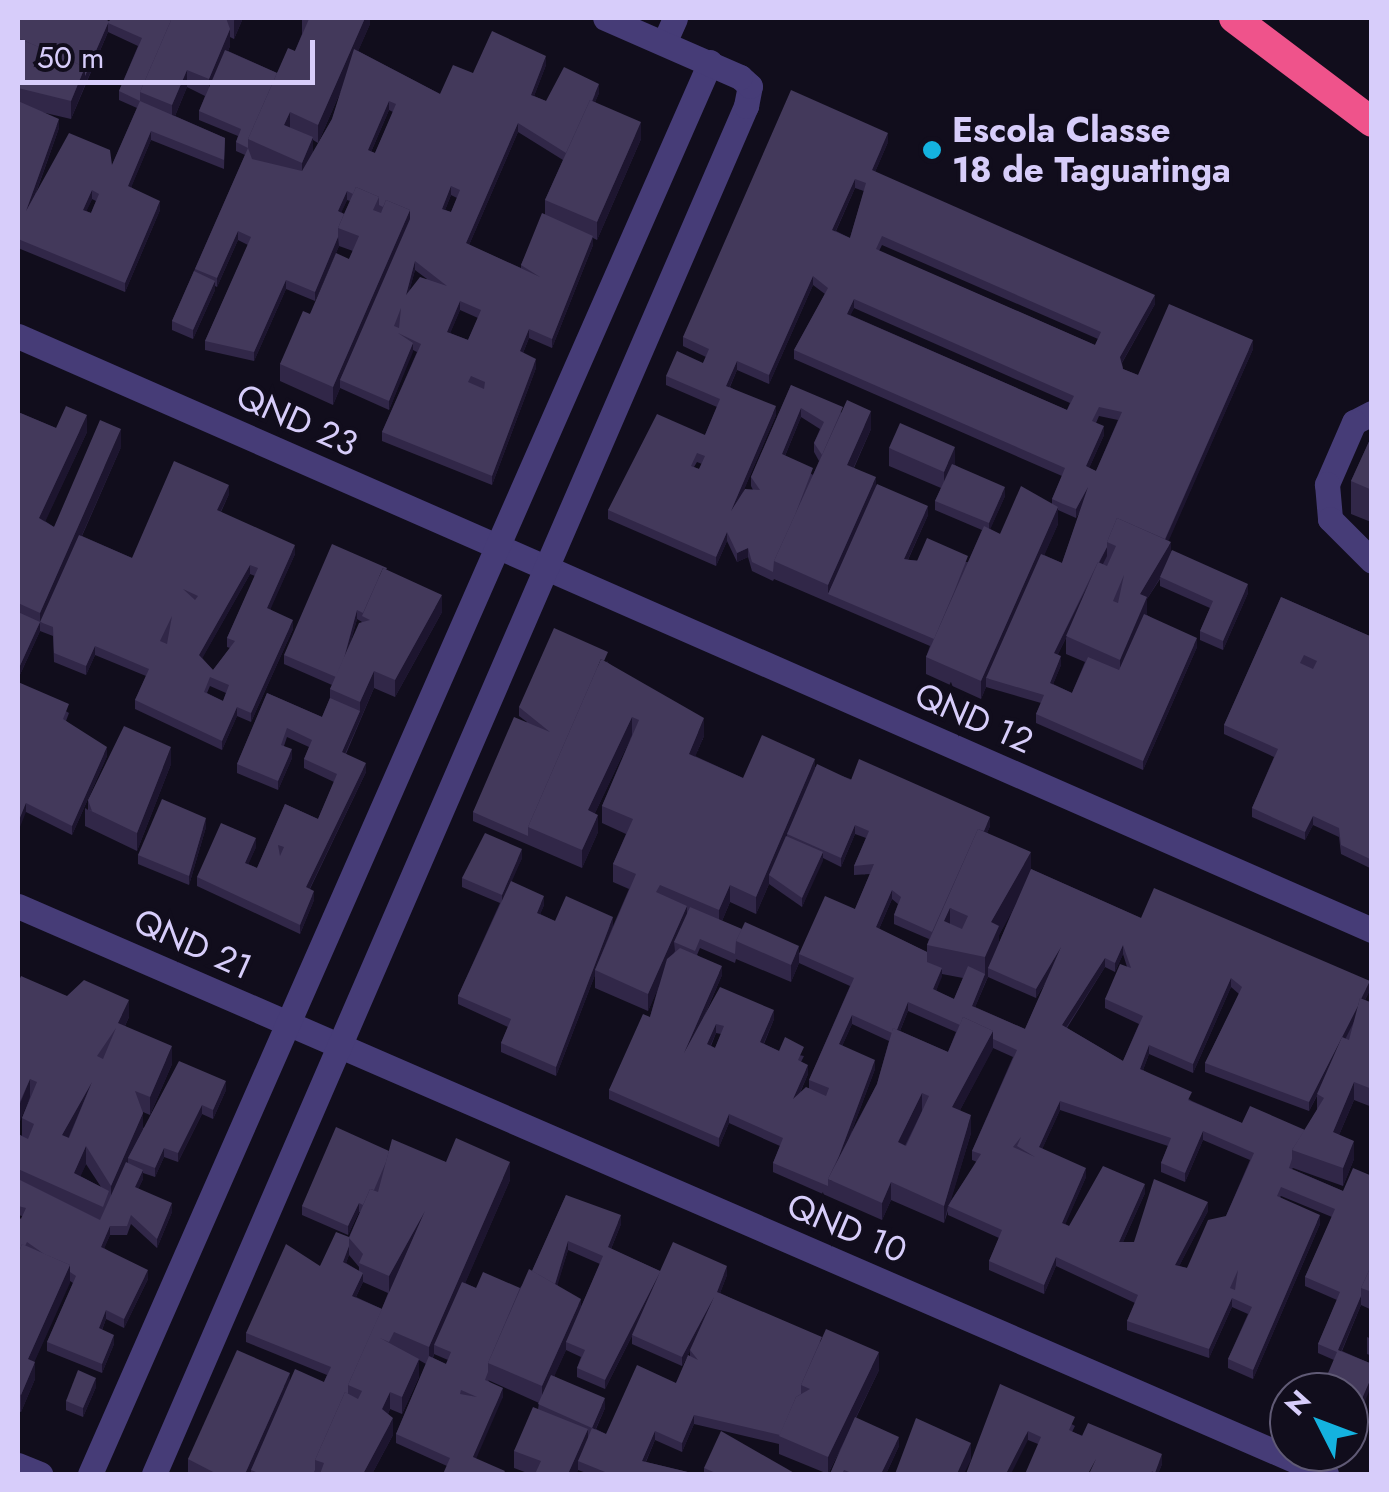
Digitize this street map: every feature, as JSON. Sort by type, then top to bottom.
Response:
[{"type":"highway","points":[[1234,18],[1372,122]]},
{"type":"street","points":[[154,1474],[548,570],[750,86],[710,62],[606,18]]},
{"type":"street","points":[[664,43],[675,18]]},
{"type":"street","points":[[90,1474],[710,62]]},
{"type":"street","name":"QND 23","points":[[18,336],[548,570]]},
{"type":"street","points":[[1372,413],[1354,422],[1327,484],[1330,520],[1372,560]]},
{"type":"street","name":"QND 12","points":[[548,570],[1372,930]]},
{"type":"street","name":"QND 21","points":[[18,906],[340,1046]]},
{"type":"street","name":"QND 10","points":[[340,1046],[1326,1474]]},
{"type":"street","points":[[18,1464],[40,1474]]},
{"type":"building","points":[[18,18],[109,21],[85,76],[85,67],[45,50],[45,45],[43,49],[18,38]]},
{"type":"building","points":[[111,18],[172,18],[140,92],[140,101],[119,91],[142,38],[108,23]]},
{"type":"building","points":[[172,18],[226,18],[230,29],[209,79],[187,70],[172,105],[140,92]]},
{"type":"building","points":[[305,18],[365,18],[318,125],[290,112],[284,125],[313,137],[302,163],[248,139],[288,48],[295,51],[309,19]]},
{"type":"building","points":[[492,31],[546,56],[531,95],[546,101],[564,67],[599,84],[566,153],[518,123],[466,243],[540,277],[521,265],[542,213],[593,236],[552,339],[529,329],[520,351],[536,359],[492,476],[382,432],[421,344],[398,333],[413,343],[389,401],[340,380],[410,219],[410,210],[386,200],[383,207],[379,197],[356,187],[353,194],[347,191],[338,211],[344,214],[338,237],[315,292],[286,280],[254,352],[205,341],[251,237],[238,231],[217,278],[195,269],[248,148],[252,159],[302,171],[332,119],[354,49],[440,94],[453,65],[473,73]],"holes":[[[389,101],[396,104],[375,153],[368,150]],[[451,186],[460,190],[451,212],[442,209]],[[415,261],[447,286],[420,277],[406,295]],[[460,301],[481,310],[468,340],[447,332]],[[471,376],[485,382],[484,389],[468,382]]]},
{"type":"building","points":[[18,38],[85,67],[71,101],[18,88]]},
{"type":"building","points":[[225,50],[277,73],[248,139],[248,148],[236,142],[241,129],[199,111]]},
{"type":"building","points":[[791,90],[888,133],[872,170],[1155,295],[1120,357],[1123,369],[1138,375],[1169,304],[1253,340],[1165,539],[1117,518],[1107,547],[1054,653],[1061,656],[1050,683],[1072,693],[1088,657],[1119,670],[1144,614],[1197,638],[1143,761],[1036,714],[1044,695],[986,678],[1041,554],[1062,563],[1088,487],[1076,509],[1052,499],[1065,468],[794,350],[828,288],[813,276],[769,375],[737,361],[726,386],[776,406],[731,511],[745,489],[760,490],[751,477],[791,385],[843,407],[822,455],[814,443],[824,422],[801,408],[782,454],[813,468],[774,561],[773,572],[752,562],[748,548],[737,553],[727,532],[716,557],[608,510],[657,414],[705,435],[720,399],[666,376],[677,351],[703,363],[709,349],[683,337]],"holes":[[[855,179],[866,183],[850,238],[832,230]],[[882,236],[1101,332],[1095,345],[876,249]],[[854,299],[1074,396],[1067,410],[847,314]],[[1099,407],[1122,412],[1096,471],[1086,466],[1104,426],[1092,421]],[[697,453],[705,456],[699,469],[691,466]]]},
{"type":"building","points":[[590,100],[641,122],[597,222],[545,200]]},
{"type":"building","points":[[18,101],[59,119],[26,211],[69,133],[110,150],[112,165],[140,101],[225,138],[224,160],[151,131],[128,186],[160,201],[125,283],[18,239]],"holes":[[[92,190],[99,194],[91,213],[83,210]]]},
{"type":"building","points":[[356,187],[379,197],[373,210],[381,213],[386,200],[410,210],[333,387],[280,364],[303,311],[310,314],[336,253],[349,259],[359,236],[338,228]]},
{"type":"building","points":[[194,271],[215,281],[193,330],[172,321]]},
{"type":"building","points":[[847,400],[871,411],[847,465],[876,477],[828,585],[774,561]]},
{"type":"building","points":[[66,406],[87,415],[39,518],[54,527],[100,420],[121,429],[40,613],[18,603],[18,412],[56,428]]},
{"type":"building","points":[[900,423],[955,447],[944,472],[889,448]]},
{"type":"building","points":[[1372,435],[1372,490],[1351,481]]},
{"type":"building","points":[[174,461],[229,485],[217,510],[295,545],[267,608],[293,620],[251,713],[237,707],[222,741],[135,700],[149,669],[95,646],[86,666],[54,653],[53,627],[40,622],[79,535],[132,558]],"holes":[[[250,565],[258,568],[227,638],[235,641],[213,670],[199,655]],[[172,616],[167,644],[160,641]],[[210,677],[229,685],[223,701],[204,692]]]},
{"type":"building","points":[[952,464],[1005,487],[989,523],[935,501]]},
{"type":"building","points":[[877,484],[928,506],[904,559],[917,561],[927,538],[968,556],[934,639],[828,594]]},
{"type":"building","points":[[1021,486],[1058,507],[981,681],[926,657],[984,526],[1000,534]]},
{"type":"building","points":[[1117,518],[1171,542],[1140,594],[1147,597],[1120,660],[1066,636],[1098,562],[1107,566],[1116,546],[1107,542]],"holes":[[[1124,575],[1118,603],[1113,601]]]},
{"type":"building","points":[[332,544],[387,568],[383,568],[363,613],[357,610],[336,677],[284,655]]},
{"type":"building","points":[[1172,550],[1248,584],[1223,641],[1200,631],[1213,601],[1160,577]]},
{"type":"building","points":[[383,568],[442,595],[395,680],[374,671],[360,702],[330,689],[359,623],[370,620],[362,616]]},
{"type":"building","points":[[1281,597],[1372,637],[1372,860],[1341,845],[1339,828],[1313,816],[1305,832],[1252,808],[1278,749],[1224,725]],"holes":[[[1304,655],[1317,661],[1313,669],[1300,663]]]},
{"type":"building","points":[[18,612],[40,622],[18,670]]},
{"type":"building","points":[[554,628],[608,652],[604,661],[601,659],[528,827],[528,836],[473,812],[514,717],[550,732],[519,707]]},
{"type":"building","points":[[601,659],[704,718],[689,754],[743,778],[762,735],[815,759],[756,897],[730,885],[719,910],[660,885],[656,892],[687,906],[648,994],[595,970],[636,874],[613,864],[633,819],[602,806],[639,720],[632,717],[588,810],[598,815],[582,850],[528,827]]},
{"type":"building","points":[[18,682],[69,704],[63,719],[107,747],[72,826],[26,803],[18,823]]},
{"type":"building","points":[[267,693],[322,717],[330,698],[360,711],[342,752],[366,763],[306,887],[314,891],[300,925],[197,877],[221,823],[256,838],[245,863],[257,868],[285,804],[318,819],[337,774],[304,759],[312,740],[287,728],[281,745],[292,749],[278,781],[237,764]]},
{"type":"building","points":[[124,726],[171,747],[137,833],[85,808],[92,811],[88,800]]},
{"type":"building","points":[[859,759],[990,817],[984,831],[978,829],[932,932],[894,915],[901,897],[892,890],[876,927],[927,952],[927,962],[942,968],[933,989],[954,999],[968,966],[985,974],[972,1006],[1025,1029],[1061,947],[1036,989],[988,968],[1031,869],[1141,918],[1154,888],[1370,981],[1309,1102],[1205,1063],[1242,987],[1231,978],[1193,1064],[1149,1045],[1140,1069],[1192,1092],[1188,1100],[1242,1123],[1250,1106],[1305,1130],[1292,1150],[1289,1168],[1343,1191],[1353,1168],[1372,1176],[1372,1264],[1338,1350],[1372,1364],[1369,1383],[1369,1372],[1328,1372],[1337,1352],[1318,1344],[1340,1292],[1305,1277],[1335,1209],[1281,1187],[1277,1196],[1320,1215],[1253,1370],[1228,1359],[1252,1307],[1232,1298],[1209,1349],[1127,1321],[1138,1295],[1056,1257],[1044,1285],[989,1261],[1002,1230],[948,1206],[981,1154],[972,1151],[1017,1050],[993,1039],[993,1031],[963,1017],[960,1025],[908,1002],[897,1030],[893,1028],[892,1033],[852,1015],[839,1044],[875,1060],[828,1186],[773,1163],[783,1138],[729,1114],[719,1138],[609,1090],[643,1014],[650,1017],[667,959],[680,948],[722,966],[684,1053],[720,987],[774,1010],[760,1042],[779,1051],[785,1037],[804,1047],[798,1060],[808,1065],[793,1099],[806,1087],[826,1096],[829,1088],[809,1080],[854,978],[799,954],[825,896],[855,909],[874,864],[854,866],[869,831],[855,825],[841,858],[787,834],[817,764],[851,780]],"holes":[[[1123,945],[1131,968],[1120,964],[1105,999],[1143,1016],[1123,1061],[1062,1025],[1105,958],[1115,963]],[[716,1024],[724,1026],[715,1048],[707,1044]],[[1060,1101],[1171,1138],[1161,1163],[1185,1173],[1203,1131],[1254,1153],[1226,1216],[1208,1220],[1187,1268],[1175,1265],[1208,1202],[1154,1179],[1134,1242],[1119,1242],[1145,1184],[1103,1166],[1069,1226],[1062,1223],[1086,1168],[1039,1147]]]},
{"type":"building","points":[[162,799],[206,818],[189,876],[138,855]]},
{"type":"building","points":[[978,829],[1031,852],[991,922],[999,926],[985,957],[927,945]],"holes":[[[950,908],[968,916],[962,929],[944,921]]]},
{"type":"building","points":[[485,833],[522,849],[502,895],[462,878]]},
{"type":"building","points":[[786,836],[823,852],[802,898],[769,875]]},
{"type":"building","points":[[511,881],[544,896],[537,913],[555,921],[566,896],[613,917],[556,1067],[501,1043],[511,1019],[458,996]]},
{"type":"building","points":[[690,907],[742,929],[735,954],[700,939],[695,951],[674,942]]},
{"type":"building","points":[[745,922],[799,946],[791,965],[736,941]]},
{"type":"building","points":[[21,976],[67,996],[84,980],[129,1000],[118,1023],[172,1046],[150,1097],[135,1091],[143,1113],[111,1186],[86,1146],[74,1173],[109,1191],[103,1207],[18,1169],[18,1134],[28,1139],[34,1124],[22,1118],[37,1082],[30,1079],[18,1106]],"holes":[[[116,1028],[103,1059],[97,1056]],[[92,1082],[69,1138],[62,1135]]]},
{"type":"building","points":[[1360,998],[1372,1003],[1372,1089],[1354,1082],[1333,1132],[1354,1141],[1343,1168],[1292,1150],[1324,1098],[1317,1094],[1342,1037],[1349,1040]]},
{"type":"building","points":[[963,1017],[993,1031],[952,1107],[971,1115],[944,1206],[891,1182],[882,1203],[828,1179],[877,1084],[893,1028],[948,1052]],"holes":[[[922,1093],[929,1096],[906,1146],[898,1142]]]},
{"type":"building","points":[[179,1061],[226,1081],[213,1110],[202,1105],[178,1153],[164,1148],[155,1168],[128,1158]]},
{"type":"building","points":[[336,1127],[389,1151],[374,1190],[370,1189],[363,1205],[359,1203],[348,1226],[302,1206]]},
{"type":"building","points":[[456,1138],[510,1162],[429,1347],[394,1332],[389,1342],[380,1338],[419,1359],[402,1397],[390,1392],[382,1409],[393,1418],[363,1474],[320,1474],[324,1463],[315,1460],[345,1392],[358,1399],[362,1391],[348,1385],[425,1211],[389,1276],[359,1263],[363,1254],[349,1238],[370,1189],[378,1192],[392,1139],[446,1162]]},
{"type":"building","points":[[126,1162],[143,1170],[135,1187],[172,1203],[157,1239],[131,1215],[127,1226],[110,1226],[101,1247],[148,1270],[124,1319],[106,1310],[99,1328],[114,1335],[102,1364],[47,1342],[76,1276],[70,1272],[70,1265],[27,1242],[18,1255],[18,1217],[21,1219],[26,1208],[18,1206],[18,1179],[100,1220]]},
{"type":"building","points":[[566,1195],[621,1215],[608,1247],[660,1271],[673,1242],[727,1266],[717,1292],[822,1337],[801,1385],[801,1394],[796,1397],[780,1435],[694,1415],[682,1443],[655,1431],[642,1461],[696,1474],[610,1474],[578,1461],[592,1428],[606,1434],[637,1365],[676,1383],[688,1355],[698,1360],[690,1350],[714,1297],[682,1357],[632,1335],[660,1272],[605,1380],[577,1368],[585,1350],[566,1342],[603,1256],[568,1241],[555,1284],[532,1271]]},
{"type":"building","points":[[336,1232],[349,1237],[343,1262],[363,1273],[352,1296],[382,1309],[348,1385],[348,1394],[345,1392],[315,1460],[313,1474],[261,1474],[251,1470],[295,1369],[324,1382],[331,1367],[246,1333],[286,1244],[320,1266]]},
{"type":"building","points":[[22,1244],[70,1265],[28,1359],[35,1362],[21,1395],[18,1255]]},
{"type":"building","points":[[1372,1264],[1372,1292],[1361,1288]]},
{"type":"building","points":[[529,1269],[581,1299],[542,1386],[488,1363]]},
{"type":"building","points":[[483,1272],[520,1288],[488,1363],[485,1380],[503,1388],[473,1457],[505,1471],[443,1474],[450,1458],[396,1434],[429,1356],[446,1364],[451,1352],[434,1345],[462,1282],[476,1288]]},
{"type":"building","points":[[826,1329],[879,1352],[828,1457],[779,1436],[796,1397],[810,1389],[801,1385]]},
{"type":"building","points":[[237,1350],[290,1373],[245,1474],[217,1474],[188,1459]]},
{"type":"building","points":[[78,1370],[96,1378],[83,1408],[66,1401]]},
{"type":"building","points":[[551,1375],[605,1398],[592,1428],[538,1404]]},
{"type":"building","points":[[1000,1384],[1075,1417],[1069,1430],[1082,1436],[1088,1423],[1162,1454],[1155,1473],[1089,1474],[1096,1459],[1088,1474],[1025,1474],[1041,1437],[1028,1431],[1006,1474],[966,1474]]},
{"type":"building","points":[[533,1407],[588,1429],[568,1474],[535,1474],[541,1461],[514,1451]]},
{"type":"building","points":[[855,1417],[899,1437],[881,1474],[846,1474],[849,1472],[844,1470],[842,1474],[830,1474]]},
{"type":"building","points":[[916,1418],[971,1443],[957,1474],[895,1474]]},
{"type":"building","points":[[721,1431],[796,1474],[718,1474],[704,1468]]},
{"type":"place","name":"Escola Classe 18 de Taguatinga","points":[[932,150]]}]
